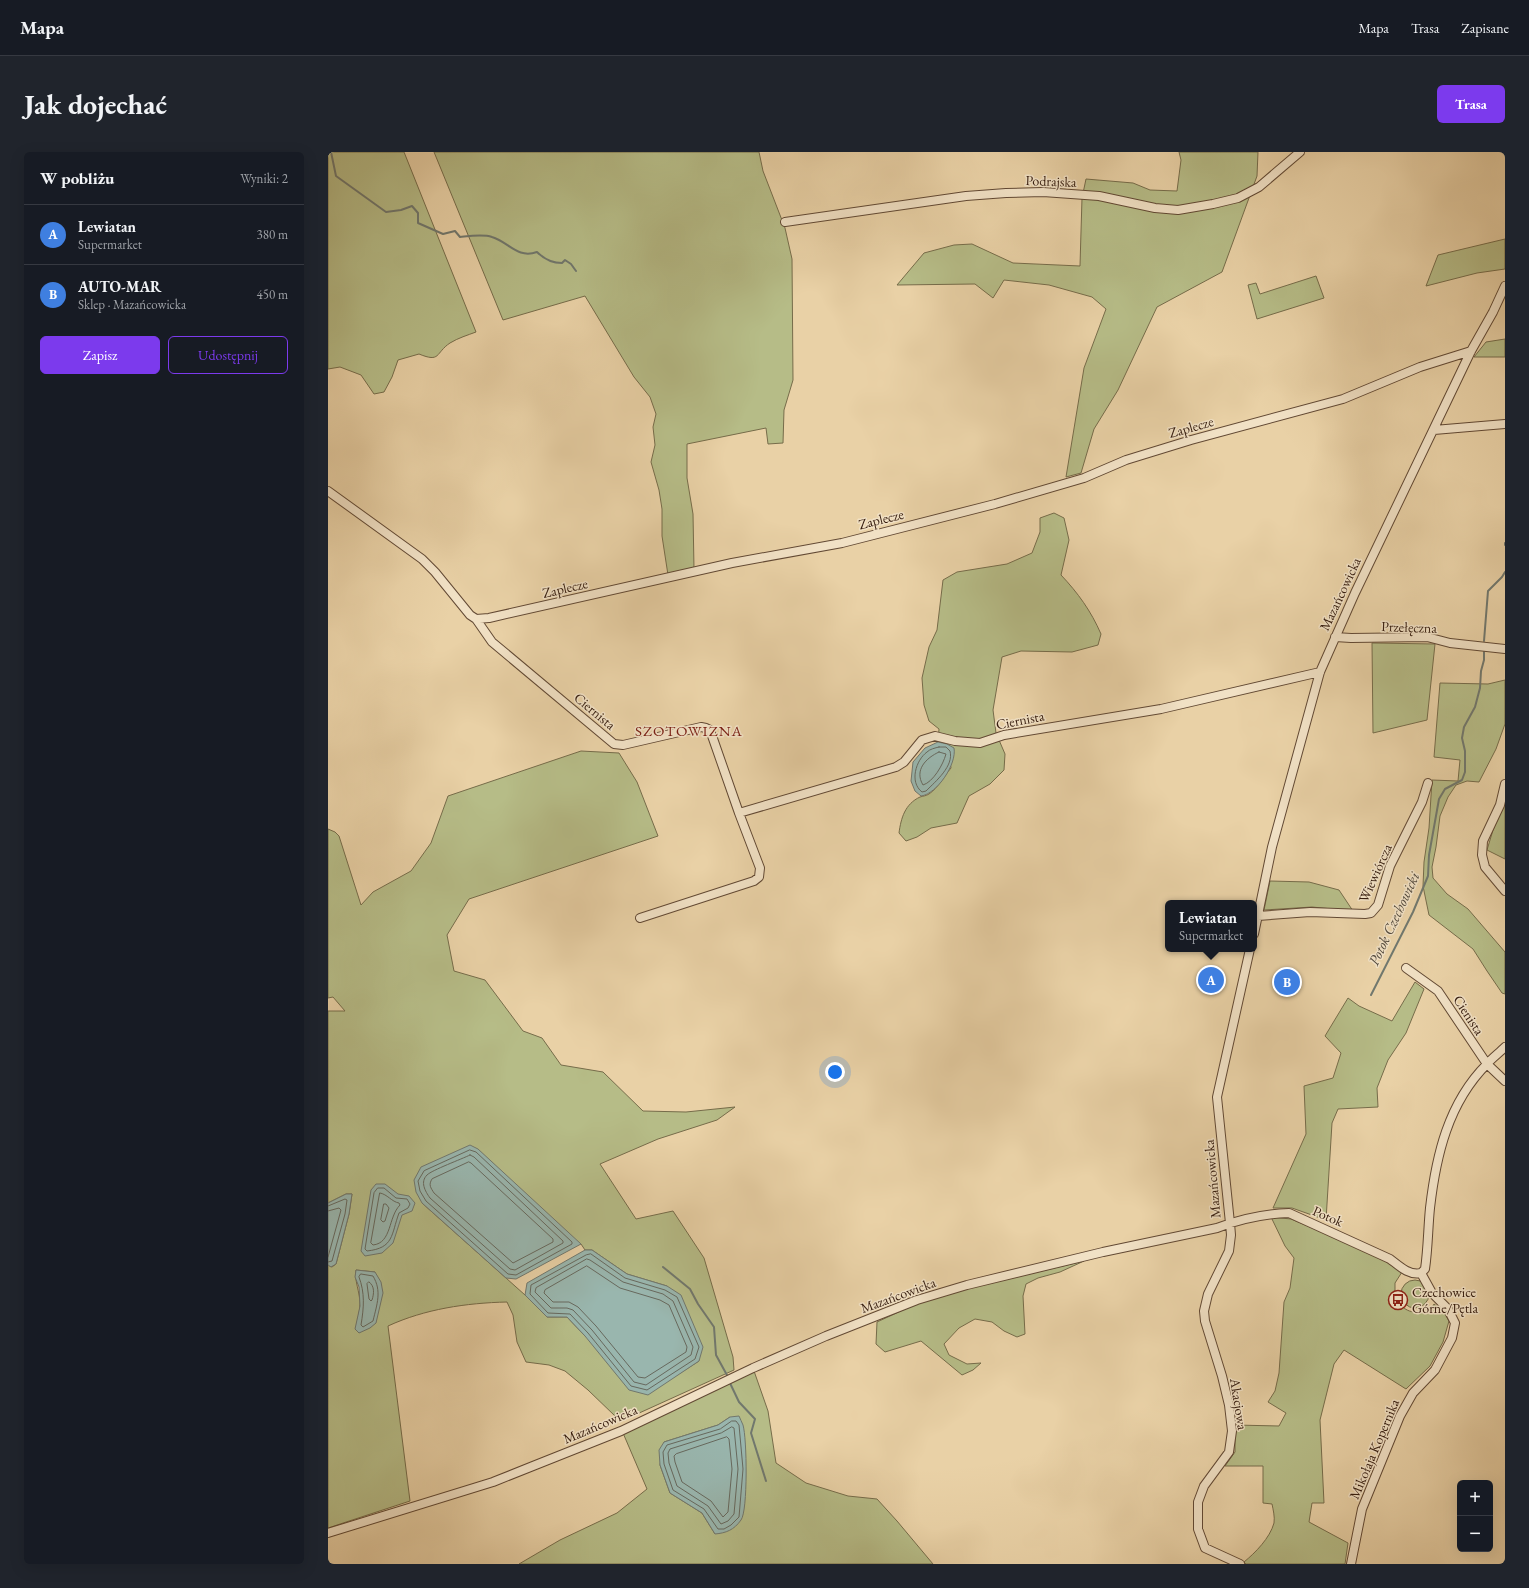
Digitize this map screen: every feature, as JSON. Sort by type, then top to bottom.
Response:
[{"type":"street","name":"Podrajska","points":[[785,222],[966,196],[1006,193],[1043,192],[1099,196],[1156,208],[1178,210],[1238,198],[1259,187],[1300,152]]},
{"type":"street","name":"Mazańcowicka","points":[[1257,920],[1272,847],[1320,672],[1355,593],[1471,351],[1493,312],[1505,286]]},
{"type":"street","name":"Zaplecze","points":[[476,619],[526,611],[732,563],[842,543],[995,504],[1084,478],[1126,460],[1191,440],[1343,399],[1420,366],[1471,351]]},
{"type":"street","points":[[1434,430],[1505,424]]},
{"type":"street","points":[[328,491],[422,559],[470,615],[476,619]]},
{"type":"street","name":"Ciernista","points":[[476,619],[492,642],[618,746],[701,727],[710,730],[760,868],[760,877],[754,881],[640,918]]},
{"type":"street","name":"Przełęczna","points":[[1335,637],[1427,637],[1450,643],[1505,649]]},
{"type":"street","name":"Ciernista","points":[[739,813],[896,767],[904,762],[922,740],[935,736],[955,741],[980,743],[1004,735],[1161,708],[1320,672]]},
{"type":"street","name":"Wiewiórcza","points":[[1258,916],[1310,912],[1365,914],[1374,910],[1378,905],[1390,866],[1422,802],[1428,783]]},
{"type":"street","points":[[1505,784],[1500,805],[1483,841],[1482,855],[1485,867],[1505,891]]},
{"type":"street","name":"Mazańcowicka","points":[[328,1533],[492,1482],[533,1466],[621,1431],[753,1368],[917,1300],[967,1285],[1103,1252],[1217,1228],[1230,1223],[1217,1097],[1249,952]]},
{"type":"street","name":"Cienista","points":[[1406,968],[1438,991],[1460,1022],[1486,1064],[1505,1081]]},
{"type":"street","points":[[1421,1273],[1425,1269],[1430,1209],[1437,1160],[1452,1115],[1468,1086],[1486,1064],[1505,1048]]},
{"type":"street","name":"Potok","points":[[1230,1223],[1272,1214],[1289,1214],[1390,1259],[1409,1272],[1414,1274],[1421,1273]]},
{"type":"street","name":"Akacjowa","points":[[1230,1223],[1229,1250],[1208,1294],[1204,1311],[1205,1321],[1222,1376],[1229,1405],[1232,1431],[1230,1452],[1204,1486],[1198,1502],[1198,1529],[1205,1548],[1240,1564]]},
{"type":"street","name":"Mikołaja Kopernika","points":[[1351,1564],[1362,1508],[1400,1416],[1413,1393],[1436,1370],[1452,1338],[1455,1323],[1448,1309],[1432,1293],[1421,1273]]},
{"type":"green space","points":[[328,152],[404,152],[476,332],[450,343],[435,357],[426,357],[419,354],[398,360],[392,377],[384,392],[374,394],[361,375],[340,367],[328,369]]},
{"type":"green space","points":[[434,152],[759,152],[763,171],[785,228],[792,259],[793,380],[784,410],[783,443],[768,444],[766,428],[687,444],[687,478],[693,514],[694,569],[668,575],[662,536],[662,509],[659,490],[651,462],[655,445],[653,427],[656,414],[650,397],[634,377],[585,296],[503,320]]},
{"type":"green space","points":[[1179,152],[1258,152],[1257,176],[1222,272],[1157,307],[1118,390],[1094,429],[1081,473],[1066,477],[1084,368],[1106,309],[1092,297],[1049,285],[1004,280],[993,298],[975,284],[897,285],[924,253],[954,245],[972,244],[1013,263],[1080,266],[1082,198],[1086,179],[1133,183],[1150,190],[1177,191],[1181,160]]},
{"type":"green space","points":[[1505,239],[1505,269],[1477,273],[1426,286],[1438,255]]},
{"type":"green space","points":[[1316,276],[1324,298],[1257,319],[1248,285],[1256,283],[1260,294]]},
{"type":"green space","points":[[1505,339],[1505,357],[1474,357],[1486,342]]},
{"type":"green space","points":[[1054,513],[1064,518],[1069,540],[1061,575],[1073,589],[1093,618],[1101,634],[1098,645],[1072,652],[1021,651],[1002,657],[993,710],[996,733],[1005,754],[1004,770],[990,784],[969,796],[957,823],[931,828],[917,837],[906,841],[899,833],[901,822],[907,808],[915,800],[928,795],[951,768],[947,744],[938,742],[939,729],[929,721],[924,705],[922,678],[929,647],[937,630],[943,580],[957,572],[1007,564],[1032,553],[1040,532],[1040,518]]},
{"type":"green space","points":[[1372,643],[1435,644],[1427,720],[1373,733]]},
{"type":"green space","points":[[1505,680],[1505,724],[1496,749],[1479,782],[1467,781],[1456,785],[1448,797],[1440,816],[1432,867],[1433,878],[1447,894],[1468,909],[1505,952],[1505,994],[1502,993],[1473,949],[1429,915],[1423,886],[1432,780],[1458,781],[1460,760],[1434,757],[1440,683],[1488,684]]},
{"type":"green space","points":[[581,751],[619,753],[637,782],[658,836],[469,899],[447,935],[454,971],[485,980],[523,1031],[542,1038],[561,1065],[603,1072],[643,1111],[686,1112],[735,1107],[717,1120],[658,1139],[600,1164],[636,1219],[673,1211],[704,1258],[733,1357],[734,1370],[626,1419],[615,1416],[588,1390],[565,1371],[549,1365],[526,1362],[517,1342],[513,1315],[507,1302],[446,1308],[402,1320],[388,1326],[410,1501],[328,1528],[328,1265],[332,1267],[336,1264],[349,1214],[352,1194],[346,1194],[328,1203],[328,1011],[345,1011],[333,997],[328,998],[328,829],[335,832],[339,836],[361,905],[373,892],[411,871],[431,843],[448,796]],"holes":[[[422,1203],[581,1244],[585,1250],[592,1250],[627,1274],[667,1286],[699,1361],[674,1377],[585,1336],[567,1317],[547,1317],[525,1295]],[[356,1270],[375,1272],[356,1329],[360,1310]]]},
{"type":"green space","points":[[1505,803],[1505,859],[1487,850],[1493,830]]},
{"type":"green space","points":[[1270,881],[1309,882],[1339,890],[1353,911],[1312,907],[1264,910]]},
{"type":"green space","points":[[1415,982],[1424,989],[1406,1033],[1388,1060],[1377,1088],[1378,1107],[1338,1109],[1332,1123],[1326,1220],[1292,1208],[1273,1208],[1306,1134],[1304,1086],[1333,1078],[1341,1053],[1325,1036],[1348,998],[1359,1006],[1392,1021]]},
{"type":"green space","points":[[1271,1217],[1291,1219],[1372,1253],[1402,1272],[1395,1283],[1395,1299],[1402,1307],[1413,1312],[1423,1312],[1430,1311],[1434,1304],[1443,1311],[1449,1321],[1443,1342],[1430,1366],[1406,1389],[1344,1350],[1334,1364],[1320,1420],[1324,1503],[1312,1503],[1309,1522],[1348,1543],[1345,1564],[1246,1564],[1244,1562],[1266,1540],[1274,1523],[1274,1513],[1272,1504],[1263,1503],[1263,1466],[1225,1466],[1235,1452],[1235,1425],[1279,1426],[1286,1413],[1268,1402],[1275,1391],[1279,1373],[1284,1302],[1290,1288],[1294,1258],[1285,1246]]},
{"type":"green space","points":[[1084,1261],[1060,1272],[1038,1278],[1026,1284],[1023,1296],[1025,1334],[1017,1337],[1004,1331],[992,1322],[975,1319],[959,1328],[944,1344],[949,1355],[967,1364],[981,1363],[973,1370],[962,1375],[921,1341],[885,1352],[876,1344],[877,1322],[918,1303],[969,1288]]},
{"type":"green space","points":[[1415,1280],[1425,1284],[1429,1294],[1425,1304],[1415,1308],[1405,1304],[1401,1294],[1405,1284]]},
{"type":"green space","points":[[754,1371],[768,1411],[776,1463],[806,1483],[848,1496],[877,1499],[933,1564],[519,1564],[560,1540],[617,1513],[647,1489],[623,1433]],"holes":[[[730,1417],[715,1534],[702,1513],[670,1493],[660,1465],[664,1442],[718,1425]]]},
{"type":"water","points":[[938,742],[947,744],[954,748],[952,762],[945,777],[939,784],[927,794],[921,796],[915,791],[911,781],[913,762],[925,748]]},
{"type":"water","points":[[470,1145],[478,1149],[581,1244],[516,1279],[506,1278],[422,1203],[416,1192],[414,1180],[421,1167]]},
{"type":"water","points":[[376,1184],[385,1184],[398,1194],[409,1196],[415,1203],[412,1211],[402,1215],[393,1243],[382,1253],[365,1256],[361,1251],[371,1190]]},
{"type":"water","points":[[346,1194],[352,1194],[349,1214],[336,1264],[331,1267],[328,1265],[328,1203]]},
{"type":"water","points":[[585,1250],[592,1250],[627,1274],[667,1286],[681,1295],[703,1347],[699,1361],[648,1395],[629,1390],[585,1336],[567,1317],[547,1317],[525,1295],[527,1283]]},
{"type":"water","points":[[356,1270],[375,1272],[381,1282],[383,1293],[376,1323],[370,1328],[359,1333],[355,1329],[360,1306],[359,1287],[355,1277]]},
{"type":"water","points":[[739,1416],[743,1425],[745,1444],[746,1489],[743,1514],[741,1520],[733,1529],[715,1534],[702,1513],[670,1493],[660,1465],[659,1450],[664,1442],[718,1425],[730,1417]]},
{"type":"waterway","points":[[331,152],[336,176],[386,212],[401,210],[412,206],[418,213],[418,223],[443,234],[455,231],[460,237],[481,235],[492,237],[498,239],[518,252],[530,254],[537,252],[545,259],[555,262],[562,263],[565,260],[571,264],[576,271]]},
{"type":"waterway","name":"Potok Czechowicki","points":[[1484,641],[1488,591],[1505,572]]},
{"type":"waterway","name":"Potok Czechowicki","points":[[1371,995],[1413,912],[1428,876],[1429,855],[1439,799],[1445,789],[1462,780],[1465,772],[1465,751],[1462,738],[1464,727],[1475,707],[1480,688],[1484,652]]},
{"type":"waterway","points":[[663,1267],[690,1289],[698,1304],[714,1327],[716,1355],[728,1377]]},
{"type":"waterway","points":[[729,1381],[739,1402],[755,1419],[751,1433],[766,1481]]},
{"type":"place","name":"Lewiatan","points":[[1211,980]]},
{"type":"place","name":"AUTO-MAR","points":[[1287,982]]},
{"type":"place","name":"Czechowice Górne/Pętla","points":[[1398,1300]]},
{"type":"district","name":"SZOTOWIZNA","points":[[689,731]]}]
